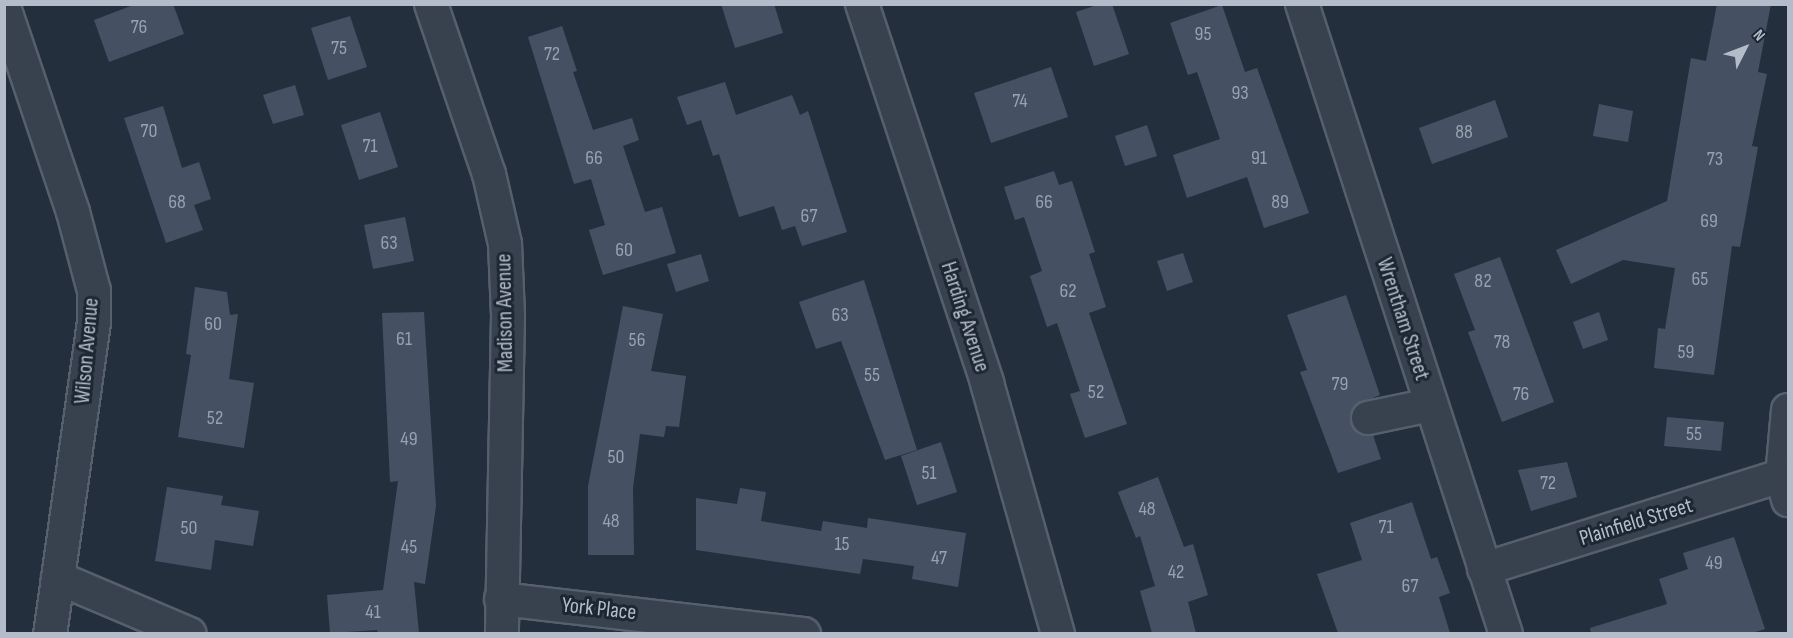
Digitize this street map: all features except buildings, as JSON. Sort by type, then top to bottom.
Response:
[{"type":"street","name":"Madison Avenue","points":[[431,4],[489,174],[505,244],[508,316],[502,633]]},
{"type":"street","name":"Harding Avenue","points":[[862,4],[987,383],[1058,633]]},
{"type":"street","name":"Wrentham Street","points":[[1302,4],[1430,405],[1506,633]]},
{"type":"street","name":"Wilson Avenue","points":[[4,7],[73,212],[94,291],[94,322],[50,633]]},
{"type":"street","points":[[1368,418],[1430,405]]},
{"type":"street","points":[[1786,484],[1788,410]]},
{"type":"street","name":"Plainfield Street","points":[[1484,569],[1786,484]]},
{"type":"street","points":[[58,578],[190,633]]},
{"type":"street","name":"York Place","points":[[501,599],[804,633]]}]
